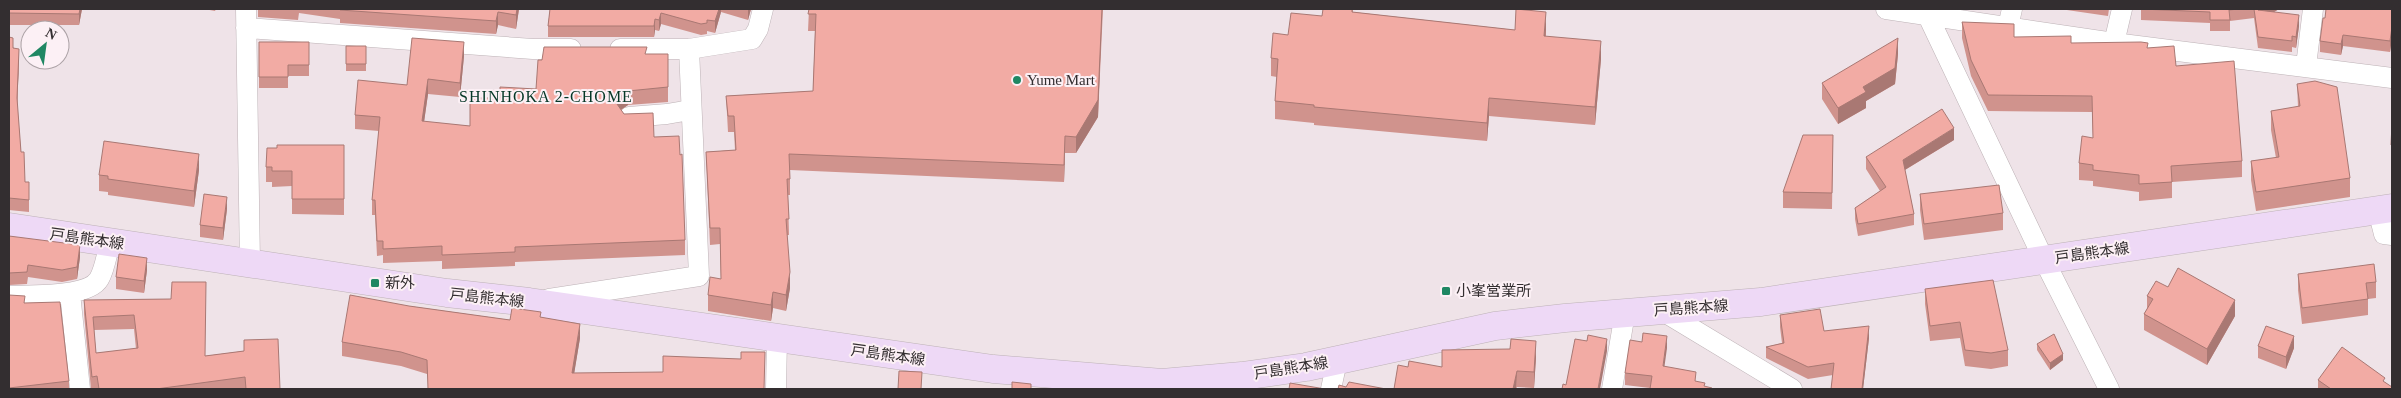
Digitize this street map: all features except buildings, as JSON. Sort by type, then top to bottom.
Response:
[{"type":"main road","name":"戸島熊本線","points":[[9,227],[447,293],[529,302],[993,369],[1143,386],[1242,376],[1337,361],[1495,326],[1761,302],[2385,209]]},
{"type":"street","points":[[250,264],[246,18],[533,49],[689,49],[752,39],[758,29],[763,9]]},
{"type":"street","points":[[1886,9],[1906,10],[1928,16],[2010,18],[2114,43],[2392,78]]},
{"type":"street","points":[[2114,43],[2122,9]]},
{"type":"street","points":[[2306,66],[2314,9]]},
{"type":"street","points":[[1928,16],[2044,260],[2109,389],[2101,389]]},
{"type":"street","points":[[529,302],[699,276],[690,110],[689,49]]},
{"type":"street","points":[[629,117],[690,110]]},
{"type":"street","points":[[2385,209],[2384,234],[2392,235]]},
{"type":"street","points":[[9,296],[70,293],[90,287],[99,280],[110,242]]},
{"type":"street","points":[[70,293],[80,389]]},
{"type":"street","points":[[1661,310],[1792,389]]},
{"type":"street","points":[[1612,389],[1625,313]]},
{"type":"street","points":[[776,389],[777,339]]},
{"type":"street","points":[[1331,389],[1337,361]]},
{"type":"place","name":"Yume Mart","points":[[1017,80]]},
{"type":"place","name":"新外","points":[[375,283]]},
{"type":"place","name":"小峯営業所","points":[[1446,291]]},
{"type":"district","name":"SHINHOKA 2-CHOME","points":[[546,96]]}]
